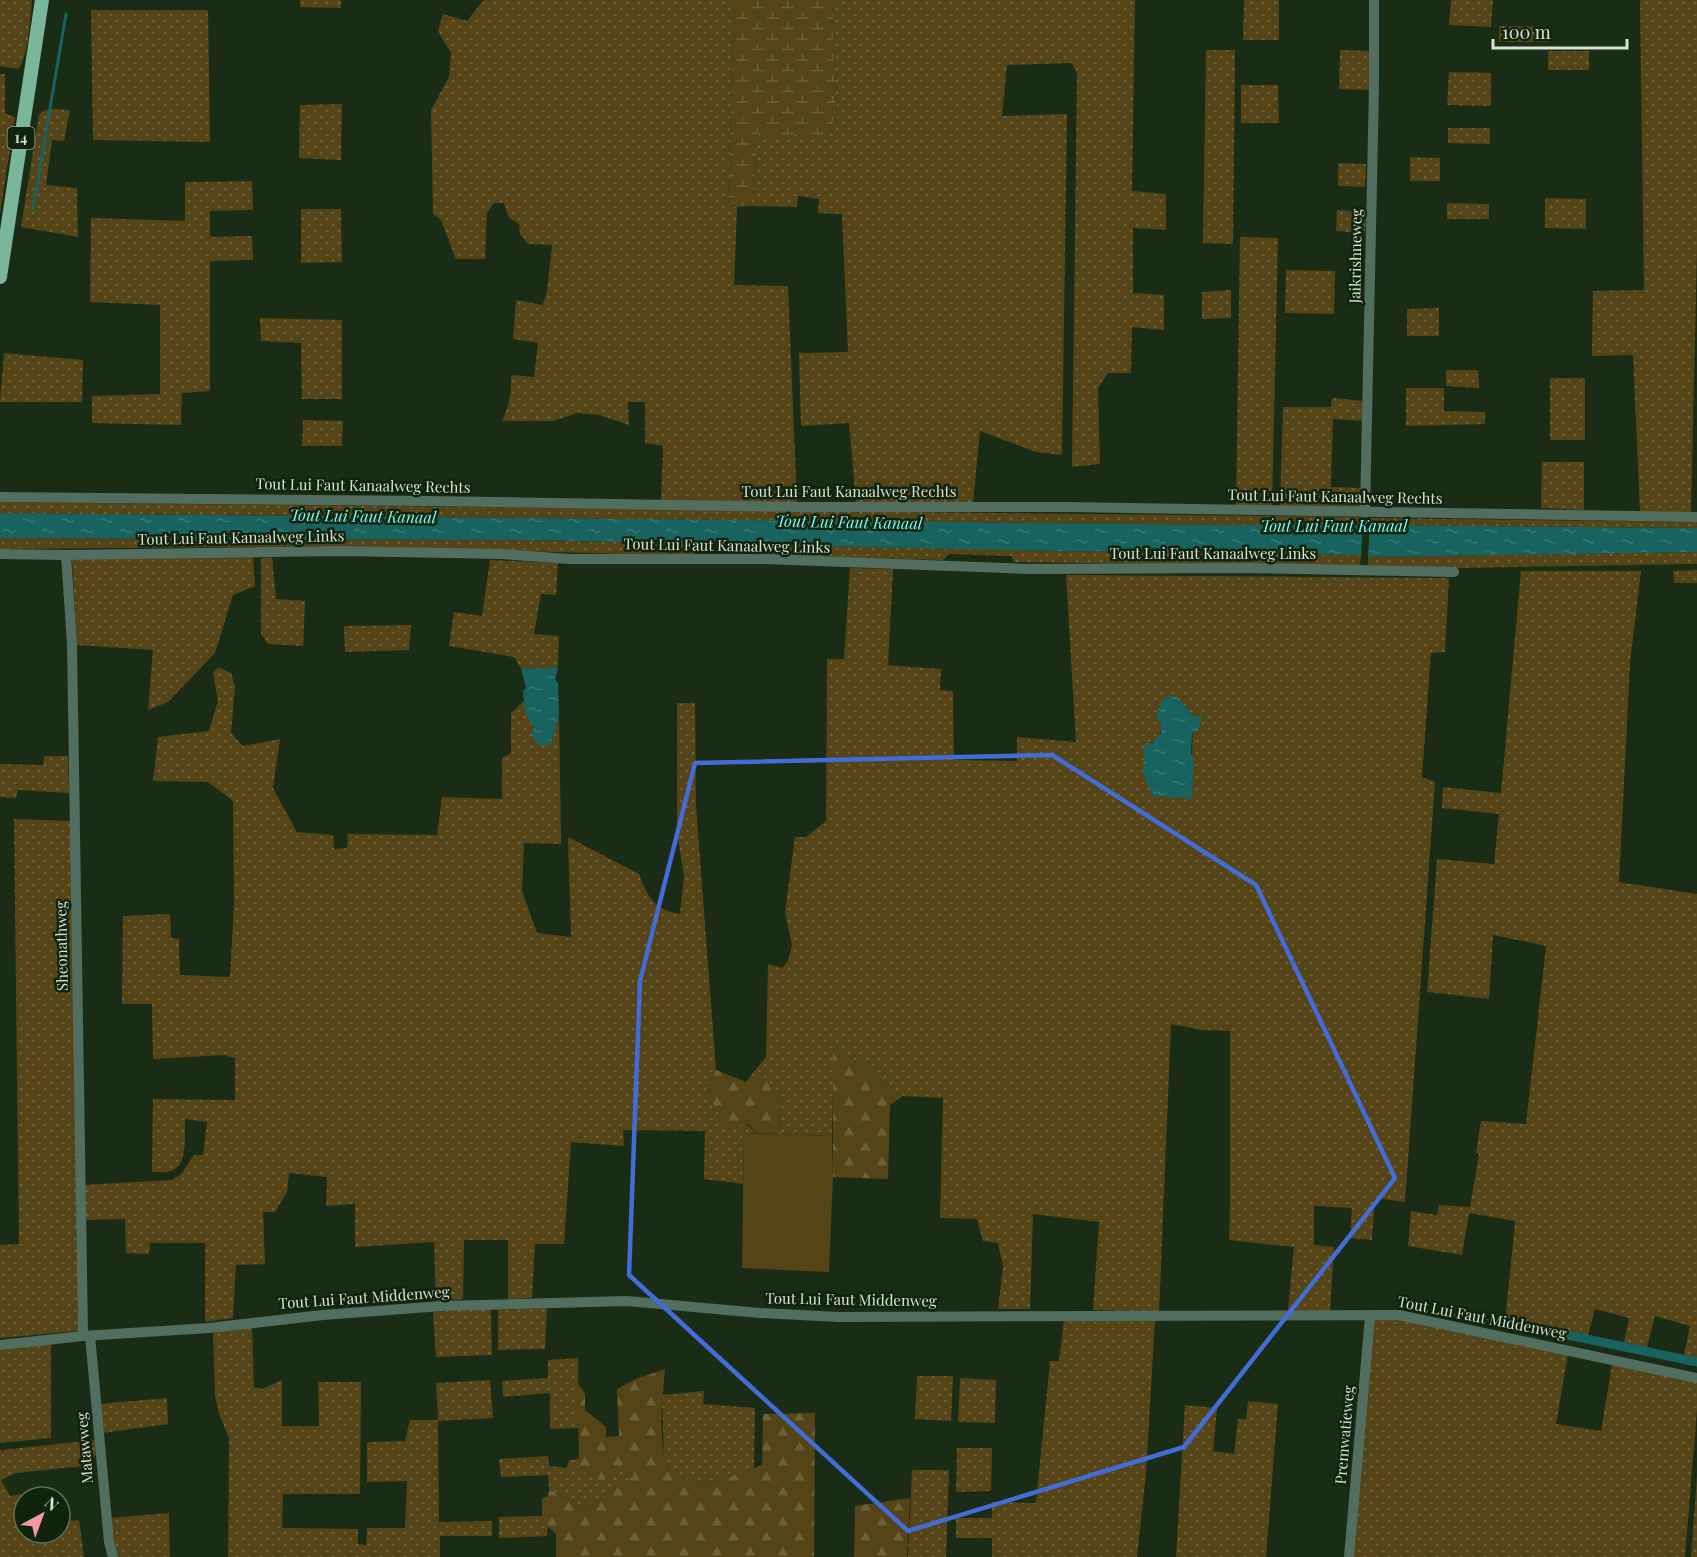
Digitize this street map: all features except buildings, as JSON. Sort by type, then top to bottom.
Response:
[{"type":"main road","name":"14","points":[[0,277],[42,0]]},
{"type":"street","name":"Jaikrishneweg","points":[[1365,513],[1374,0]]},
{"type":"street","name":"Tout Lui Faut Kanaalweg Rechts","points":[[0,497],[801,507],[1066,507],[1697,517]]},
{"type":"street","name":"Tout Lui Faut Kanaalweg Links","points":[[0,554],[340,551],[502,554],[569,559],[765,559],[1029,569],[1251,568],[1454,572]]},
{"type":"street","name":"Sheonathweg","points":[[66,555],[72,644],[87,1336]]},
{"type":"street","name":"Tout Lui Faut Middenweg","points":[[0,1345],[442,1306],[627,1301],[760,1313],[838,1317],[1399,1315],[1697,1378]]},
{"type":"street","name":"Premwatieweg","points":[[1349,1557],[1370,1316]]},
{"type":"street","name":"Matawweg","points":[[87,1336],[109,1542],[113,1557]]},
{"type":"highlighted area","points":[[1052,755],[1256,885],[1395,1178],[1184,1447],[908,1531],[629,1275],[640,981],[695,763]]},
{"type":"green space","points":[[0,0],[32,0],[27,47],[22,64],[18,69],[0,66]]},
{"type":"green space","points":[[300,0],[341,0],[341,8],[300,7]]},
{"type":"green space","points":[[484,0],[734,0],[728,207],[737,207],[734,285],[788,286],[797,503],[661,503],[663,446],[645,443],[645,402],[628,402],[629,425],[599,415],[577,413],[554,421],[502,421],[510,399],[511,375],[534,377],[538,343],[513,339],[516,300],[543,305],[547,291],[552,245],[528,244],[520,234],[519,224],[509,218],[504,203],[494,203],[487,213],[485,259],[456,259],[441,220],[433,214],[431,110],[449,77],[451,53],[438,31],[443,14],[467,21]]},
{"type":"green space","points":[[734,0],[832,0],[837,119],[828,123],[823,136],[811,140],[796,133],[792,139],[779,140],[759,129],[751,206],[728,207]]},
{"type":"green space","points":[[832,0],[1135,0],[1132,191],[1166,194],[1166,230],[1133,228],[1133,293],[1164,295],[1164,330],[1132,327],[1131,373],[1108,373],[1098,388],[1100,464],[1072,467],[1077,74],[1072,63],[1007,65],[1002,116],[1067,114],[1062,455],[1036,452],[980,431],[973,502],[856,502],[849,423],[801,426],[799,353],[848,352],[842,214],[818,213],[819,199],[798,196],[797,207],[751,206],[759,128],[796,133],[837,118]]},
{"type":"green space","points":[[1244,0],[1279,0],[1279,40],[1243,40]]},
{"type":"green space","points":[[1451,0],[1493,0],[1491,27],[1449,25]]},
{"type":"green space","points":[[1640,0],[1697,0],[1697,247],[1691,512],[1640,512],[1633,355],[1592,356],[1593,291],[1644,290]]},
{"type":"green space","points":[[91,10],[208,10],[210,142],[93,140]]},
{"type":"green space","points":[[1499,26],[1548,27],[1548,42],[1499,42]]},
{"type":"green space","points":[[1206,50],[1235,50],[1233,244],[1203,243]]},
{"type":"green space","points":[[1340,50],[1369,51],[1369,90],[1339,89]]},
{"type":"green space","points":[[1548,51],[1589,51],[1589,70],[1548,70]]},
{"type":"green space","points":[[1449,72],[1491,73],[1491,106],[1447,105]]},
{"type":"green space","points":[[0,74],[5,74],[5,113],[15,117],[0,214]]},
{"type":"green space","points":[[1241,85],[1278,85],[1279,123],[1241,123]]},
{"type":"green space","points":[[342,104],[341,160],[299,158],[300,105]]},
{"type":"green space","points":[[45,110],[70,110],[64,141],[52,140],[46,185],[77,188],[78,237],[21,227],[39,114]]},
{"type":"green space","points":[[1448,128],[1490,128],[1490,144],[1448,143]]},
{"type":"green space","points":[[1410,157],[1440,158],[1440,181],[1410,181]]},
{"type":"green space","points":[[1338,163],[1366,164],[1365,187],[1338,186]]},
{"type":"green space","points":[[252,181],[253,210],[210,211],[210,237],[252,236],[253,260],[210,261],[210,391],[182,393],[181,425],[92,423],[92,396],[160,394],[160,305],[90,302],[91,218],[185,221],[185,182]]},
{"type":"green space","points":[[1545,198],[1586,199],[1586,229],[1545,228]]},
{"type":"green space","points":[[1447,203],[1489,204],[1489,219],[1447,219]]},
{"type":"green space","points":[[301,209],[341,209],[342,262],[301,263]]},
{"type":"green space","points":[[1337,210],[1366,212],[1365,233],[1336,231]]},
{"type":"green space","points":[[1240,237],[1278,238],[1272,507],[1236,506]]},
{"type":"green space","points":[[1286,270],[1335,271],[1334,314],[1285,313]]},
{"type":"green space","points":[[1231,290],[1231,318],[1202,319],[1202,292]]},
{"type":"green space","points":[[1439,308],[1439,336],[1407,336],[1407,309]]},
{"type":"green space","points":[[260,318],[342,320],[342,399],[302,399],[301,343],[261,341]]},
{"type":"green space","points":[[4,353],[83,360],[82,402],[0,402]]},
{"type":"green space","points":[[1446,370],[1478,370],[1479,388],[1446,386]]},
{"type":"green space","points":[[1550,378],[1585,378],[1585,440],[1550,440]]},
{"type":"green space","points":[[1406,388],[1444,388],[1444,411],[1485,412],[1485,424],[1406,426]]},
{"type":"green space","points":[[1332,398],[1364,401],[1364,421],[1333,419],[1331,487],[1361,488],[1361,509],[1280,507],[1283,407],[1331,407]]},
{"type":"green space","points":[[303,420],[343,421],[342,446],[302,446]]},
{"type":"green space","points":[[1542,462],[1584,462],[1584,510],[1541,508]]},
{"type":"green space","points":[[0,502],[1363,517],[1363,526],[0,513]]},
{"type":"green space","points":[[1370,518],[1697,522],[1697,528],[1370,525]]},
{"type":"green space","points":[[0,538],[527,540],[697,544],[696,556],[342,546],[0,549]]},
{"type":"green space","points":[[735,544],[1361,555],[1360,567],[1014,562],[1011,556],[949,554],[943,560],[758,555]]},
{"type":"green space","points":[[1697,552],[1697,564],[1368,567],[1368,557]]},
{"type":"green space","points":[[253,557],[255,586],[233,595],[215,653],[168,702],[148,710],[153,650],[77,645],[72,559]]},
{"type":"green space","points":[[272,557],[276,599],[305,601],[303,646],[268,644],[261,634],[261,558]]},
{"type":"green space","points":[[490,560],[558,563],[556,595],[541,594],[534,634],[559,636],[558,669],[553,666],[547,669],[521,668],[514,657],[449,646],[454,612],[482,616]]},
{"type":"green space","points":[[850,568],[893,569],[888,665],[941,669],[940,690],[953,691],[954,760],[1017,761],[1017,737],[1076,742],[1066,575],[1449,578],[1445,652],[1431,653],[1422,777],[1435,782],[1405,1202],[1375,1198],[1372,1240],[1350,1238],[1352,1208],[1314,1206],[1314,1245],[1334,1247],[1330,1312],[1288,1310],[1294,1247],[1229,1240],[1230,1031],[1202,1030],[1171,1024],[1159,1312],[1093,1310],[1099,1222],[1033,1214],[1030,1309],[998,1309],[1003,1266],[998,1243],[983,1241],[977,1219],[940,1218],[943,1098],[903,1096],[834,1045],[832,1136],[781,1134],[778,1093],[756,1069],[766,1057],[768,964],[782,968],[788,961],[792,945],[785,912],[795,837],[806,837],[826,821],[827,659],[844,659]],"holes":[[[1185,708],[1194,716],[1192,796],[1162,795],[1145,743],[1156,740],[1161,723]]]},
{"type":"green space","points":[[1697,570],[1697,583],[1674,583],[1673,571]]},
{"type":"green space","points":[[1521,571],[1641,571],[1630,663],[1619,882],[1697,894],[1697,1362],[1683,1359],[1690,1326],[1655,1316],[1646,1351],[1623,1347],[1629,1318],[1595,1309],[1587,1339],[1505,1323],[1515,1221],[1469,1213],[1462,1255],[1408,1246],[1411,1211],[1437,1215],[1439,1205],[1470,1207],[1479,1154],[1476,1153],[1481,1121],[1526,1124],[1546,946],[1493,935],[1489,999],[1427,992],[1437,859],[1494,864],[1499,814],[1442,808],[1443,787],[1501,793]]},
{"type":"green space","points":[[411,625],[409,650],[345,652],[344,626]]},
{"type":"green space","points":[[218,667],[231,673],[235,687],[231,733],[243,746],[280,739],[273,788],[297,832],[333,835],[334,849],[347,848],[348,834],[437,835],[442,797],[502,799],[502,758],[511,753],[511,713],[524,701],[533,725],[551,743],[559,714],[561,844],[524,843],[522,891],[537,933],[571,937],[568,837],[639,874],[649,896],[658,906],[680,914],[684,876],[677,832],[677,703],[695,703],[696,805],[716,1070],[707,1093],[757,1133],[744,1133],[743,1184],[704,1179],[705,1131],[623,1130],[624,1146],[571,1142],[564,1244],[535,1244],[532,1298],[508,1299],[508,1240],[464,1240],[463,1299],[436,1301],[434,1242],[355,1247],[355,1204],[326,1206],[327,1177],[289,1173],[287,1192],[275,1212],[263,1212],[265,1264],[236,1265],[233,1318],[205,1322],[205,1243],[150,1243],[149,1254],[126,1253],[125,1219],[84,1220],[84,1185],[172,1180],[181,1174],[194,1155],[203,1155],[207,1122],[185,1119],[181,1163],[171,1171],[152,1172],[153,1099],[235,1100],[235,1058],[225,1055],[153,1059],[152,1004],[122,1004],[123,916],[170,914],[171,938],[179,939],[180,975],[230,977],[234,903],[233,801],[208,782],[153,781],[158,737],[209,731],[218,701],[213,673]]},
{"type":"green space","points":[[44,756],[68,756],[69,793],[18,790],[16,798],[0,797],[0,764],[43,765]]},
{"type":"green space","points":[[14,819],[71,821],[78,1331],[0,1338],[0,1245],[19,1244]]},
{"type":"green space","points":[[833,1044],[903,1096],[890,1105],[888,1179],[833,1177]]},
{"type":"green space","points":[[756,1069],[778,1092],[781,1134],[757,1133],[748,1124],[727,1127],[707,1093],[716,1070],[746,1082]]},
{"type":"green space","points":[[744,1133],[832,1136],[833,1177],[829,1272],[742,1268]]},
{"type":"green space","points":[[491,1308],[492,1355],[436,1357],[433,1312]]},
{"type":"green space","points":[[547,1308],[545,1349],[498,1350],[498,1310]]},
{"type":"green space","points":[[1373,1319],[1402,1319],[1568,1354],[1556,1424],[1601,1431],[1612,1364],[1697,1381],[1697,1410],[1685,1557],[1352,1557]]},
{"type":"green space","points":[[1064,1320],[1155,1320],[1146,1474],[1137,1557],[992,1557],[992,1538],[956,1538],[956,1518],[992,1518],[992,1502],[1036,1503],[1050,1361],[1059,1361]]},
{"type":"green space","points":[[252,1326],[254,1387],[262,1389],[282,1380],[282,1426],[319,1426],[318,1382],[361,1382],[360,1494],[283,1494],[282,1528],[358,1529],[358,1544],[366,1545],[367,1528],[405,1528],[407,1481],[367,1482],[367,1442],[405,1441],[410,1420],[438,1420],[436,1383],[490,1380],[493,1418],[438,1421],[439,1522],[492,1521],[492,1536],[440,1536],[440,1557],[228,1557],[229,1438],[219,1414],[215,1396],[213,1330]]},
{"type":"green space","points":[[51,1344],[51,1438],[0,1443],[0,1350]]},
{"type":"green space","points":[[578,1358],[579,1428],[550,1429],[550,1393],[503,1397],[502,1381],[548,1378],[548,1360]]},
{"type":"green space","points":[[665,1369],[662,1436],[663,1450],[670,1475],[709,1484],[762,1465],[763,1414],[815,1413],[814,1557],[556,1557],[556,1534],[542,1521],[542,1498],[548,1496],[549,1490],[585,1507],[634,1476],[627,1468],[602,1481],[579,1470],[578,1384],[585,1393],[585,1410],[606,1427],[606,1437],[619,1436],[617,1389],[636,1379]]},
{"type":"green space","points":[[917,1376],[953,1376],[951,1421],[915,1419]]},
{"type":"green space","points":[[960,1378],[996,1380],[995,1423],[958,1422]]},
{"type":"green space","points":[[704,1391],[703,1404],[755,1408],[754,1468],[709,1484],[670,1475],[664,1458],[662,1395]]},
{"type":"green space","points":[[167,1398],[168,1424],[102,1433],[99,1404]]},
{"type":"green space","points":[[1248,1401],[1278,1404],[1266,1557],[1176,1557],[1185,1405],[1217,1408],[1213,1451],[1234,1454],[1238,1419],[1246,1419]]},
{"type":"green space","points":[[95,1440],[96,1455],[83,1466],[16,1473],[1,1480],[10,1496],[12,1496],[12,1545],[72,1545],[72,1521],[79,1520],[84,1557],[0,1557],[0,1449],[6,1458],[2,1450]]},
{"type":"green space","points":[[957,1448],[992,1448],[991,1491],[956,1492]]},
{"type":"green space","points":[[548,1456],[549,1466],[567,1468],[569,1460],[579,1459],[580,1470],[627,1468],[635,1476],[585,1507],[549,1490],[548,1475],[501,1477],[499,1459]]},
{"type":"green space","points":[[912,1470],[949,1470],[946,1557],[908,1557]]},
{"type":"green space","points":[[1697,1476],[1697,1557],[1691,1557]]},
{"type":"green space","points":[[910,1498],[907,1557],[854,1557],[855,1506]]},
{"type":"green space","points":[[169,1513],[170,1557],[117,1557],[110,1518]]},
{"type":"green space","points":[[542,1516],[542,1521],[548,1526],[547,1536],[499,1538],[499,1517]]},
{"type":"water","name":"Tout Lui Faut Kanaal","points":[[0,513],[1363,526],[1361,555],[527,540],[0,538]]},
{"type":"water","points":[[1370,525],[1697,528],[1697,552],[1368,557]]},
{"type":"water","points":[[553,666],[558,669],[555,679],[558,683],[559,714],[551,744],[543,746],[537,743],[531,733],[534,728],[525,712],[523,691],[526,688],[521,668],[547,669]]},
{"type":"water","points":[[1168,695],[1177,697],[1193,716],[1202,716],[1198,731],[1192,733],[1191,753],[1194,759],[1192,796],[1189,800],[1177,796],[1174,799],[1162,795],[1159,798],[1154,797],[1143,774],[1145,743],[1152,743],[1161,733],[1161,723],[1156,718],[1161,702]]},
{"type":"waterway","points":[[33,209],[66,14]]},
{"type":"waterway","points":[[1406,1307],[1515,1324]]},
{"type":"waterway","points":[[1515,1324],[1697,1362]]}]
